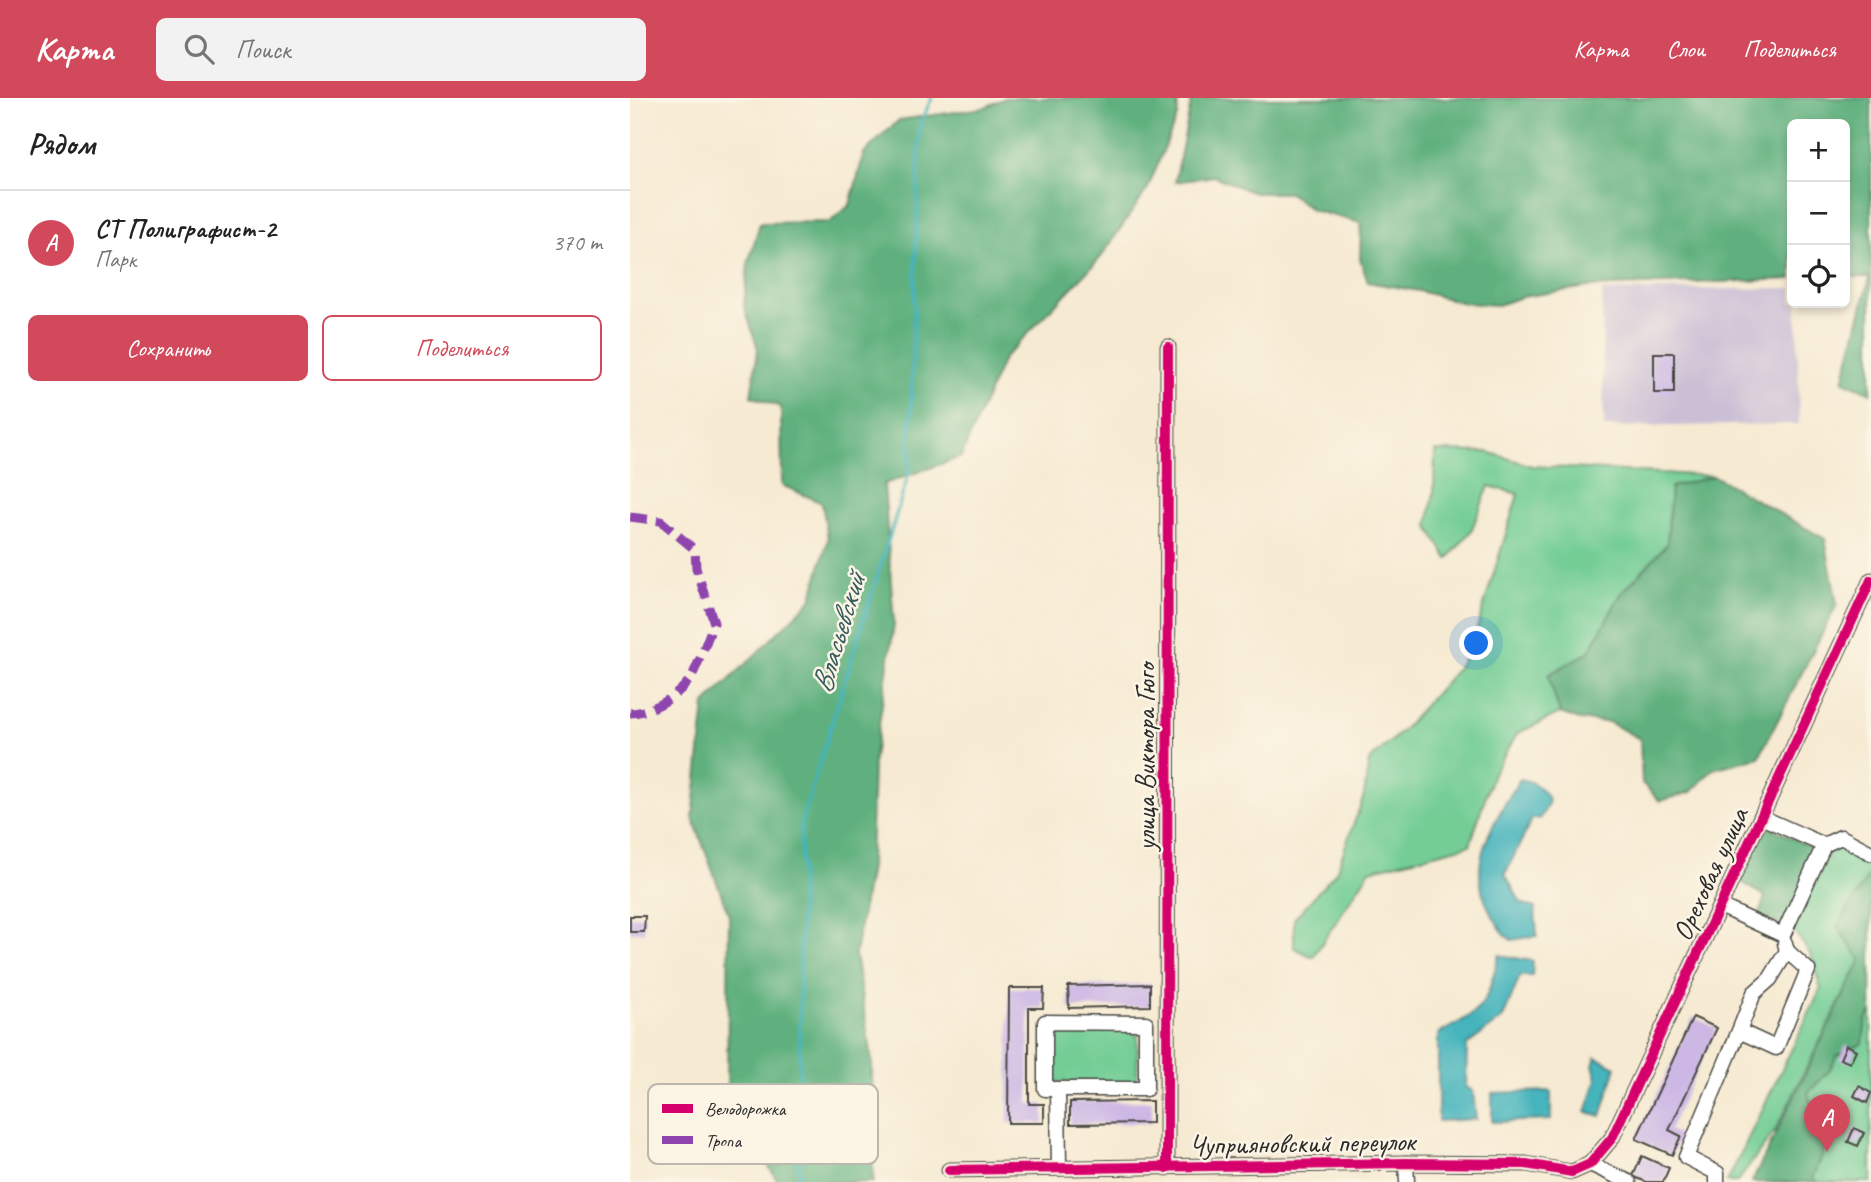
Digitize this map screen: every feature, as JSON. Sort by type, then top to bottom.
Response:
[{"type":"street","name":"улица Виктора Гюго","points":[[1167,1168],[1168,347]]},
{"type":"street","name":"Ореховая улица","points":[[1572,1172],[1590,1164],[1612,1138],[1871,580]]},
{"type":"street","points":[[1761,817],[1824,845]]},
{"type":"street","points":[[1739,1031],[1776,1048],[1808,970],[1787,951],[1783,934],[1824,845],[1842,837],[1871,853]]},
{"type":"street","points":[[1720,906],[1783,934]]},
{"type":"street","points":[[1717,1182],[1717,1173],[1686,1157],[1754,993],[1770,979],[1787,951]]},
{"type":"street","points":[[1045,1022],[1146,1023],[1146,1089],[1058,1089],[1045,1089],[1045,1022]]},
{"type":"street","points":[[1058,1089],[1059,1168]]},
{"type":"street","name":"Чуприяновский переулок","points":[[949,1170],[1406,1163],[1526,1164],[1572,1172]]},
{"type":"street","points":[[1406,1163],[1406,1182]]},
{"type":"street","points":[[1590,1164],[1629,1182]]},
{"type":"shaded area","points":[[1787,288],[1787,308],[1797,308],[1799,424],[1604,427],[1602,291]]},
{"type":"green space","points":[[1005,98],[1177,98],[1178,114],[1148,188],[1101,257],[1003,359],[961,457],[884,484],[894,625],[873,764],[870,867],[855,954],[872,1062],[872,1084],[727,1084],[729,915],[693,818],[705,704],[811,600],[828,539],[822,503],[782,485],[781,407],[751,396],[758,349],[744,306],[748,264],[760,223],[830,222],[850,205],[864,153],[899,120],[983,108]]},
{"type":"green space","points":[[1192,98],[1871,98],[1871,393],[1843,381],[1870,277],[1850,277],[1850,119],[1787,119],[1787,279],[1588,287],[1521,297],[1498,305],[1464,303],[1419,291],[1368,282],[1360,259],[1361,223],[1312,210],[1289,193],[1254,193],[1214,176],[1175,182]]},
{"type":"green space","points":[[1435,451],[1488,452],[1532,466],[1714,476],[1671,487],[1667,544],[1621,594],[1589,652],[1548,675],[1560,713],[1518,733],[1493,773],[1470,845],[1370,870],[1313,957],[1294,948],[1294,919],[1336,872],[1364,796],[1369,761],[1403,730],[1457,669],[1472,645],[1518,494],[1489,486],[1471,531],[1448,559],[1428,526],[1434,492]]},
{"type":"green space","points":[[1714,476],[1825,539],[1837,604],[1759,757],[1713,769],[1691,792],[1660,801],[1642,783],[1640,739],[1609,722],[1579,720],[1560,713],[1548,675],[1589,652],[1621,594],[1667,544],[1671,487]]},
{"type":"green space","points":[[1772,828],[1813,848],[1815,860],[1783,926],[1759,916],[1765,896],[1738,880],[1762,832]]},
{"type":"green space","points":[[1840,843],[1869,858],[1871,872],[1837,927],[1861,960],[1775,1131],[1737,1182],[1727,1182],[1821,989],[1810,953],[1792,929],[1832,847]]},
{"type":"green space","points":[[1871,872],[1871,1012],[1866,1020],[1863,1043],[1837,1056],[1829,1071],[1808,1093],[1811,1103],[1839,1115],[1813,1178],[1818,1182],[1752,1182],[1861,960],[1837,927]]},
{"type":"green space","points":[[1871,950],[1871,1182],[1768,1182],[1845,1008]]},
{"type":"green space","points":[[1056,1028],[1131,1028],[1138,1037],[1137,1077],[1131,1083],[1055,1082],[1050,1078],[1050,1032]]},
{"type":"green space","points":[[768,1164],[873,1164],[873,1182],[778,1182]]},
{"type":"water","points":[[1520,779],[1538,786],[1549,801],[1541,818],[1532,819],[1505,874],[1521,903],[1535,908],[1537,936],[1511,940],[1489,909],[1482,891],[1480,874],[1486,841]]},
{"type":"water","points":[[1499,955],[1533,961],[1532,976],[1520,976],[1503,1018],[1467,1045],[1466,1087],[1473,1091],[1476,1119],[1438,1121],[1438,1034],[1466,1018],[1482,1004]]},
{"type":"water","points":[[1596,1057],[1616,1067],[1601,1116],[1586,1112],[1597,1079],[1593,1065]]},
{"type":"water","points":[[1551,1091],[1551,1120],[1492,1122],[1492,1093]]},
{"type":"building","points":[[1654,353],[1674,353],[1674,393],[1654,393]]},
{"type":"building","points":[[630,916],[645,916],[644,932],[630,932]]},
{"type":"building","points":[[1150,984],[1150,1006],[1069,1008],[1068,986]]},
{"type":"building","points":[[1009,988],[1044,988],[1043,1008],[1029,1008],[1029,1104],[1044,1104],[1044,1123],[1008,1123]]},
{"type":"building","points":[[1693,1017],[1717,1028],[1669,1130],[1681,1136],[1672,1155],[1636,1139]]},
{"type":"building","points":[[1846,1045],[1856,1050],[1850,1063],[1840,1059]]},
{"type":"building","points":[[1859,1086],[1871,1093],[1867,1103],[1854,1096]]},
{"type":"building","points":[[1152,1101],[1152,1123],[1070,1124],[1070,1102]]},
{"type":"building","points":[[1854,1128],[1864,1133],[1858,1146],[1848,1142]]},
{"type":"building","points":[[1642,1156],[1669,1168],[1663,1182],[1646,1182],[1633,1176]]},
{"type":"waterway","name":"Власьевский","points":[[800,1084],[801,823],[909,473],[920,124],[932,98]]},
{"type":"waterway","name":"Власьевский","points":[[799,1164],[799,1182]]},
{"type":"marked path","points":[[630,517],[661,521],[695,550],[696,568],[714,623],[693,674],[682,689],[657,706],[630,713]]},
{"type":"cycle path","points":[[1167,1168],[1168,347]]},
{"type":"cycle path","points":[[949,1170],[1406,1163],[1526,1164],[1572,1172],[1590,1164],[1612,1138],[1871,580]]},
{"type":"place","name":"СТ Полиграфист-2","points":[[1827,1152]]}]
